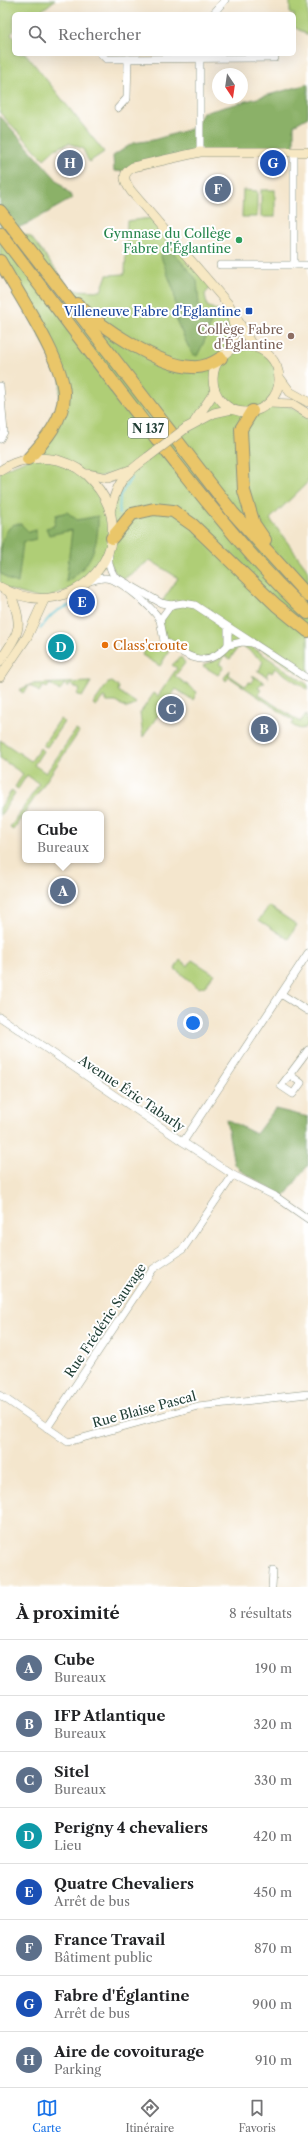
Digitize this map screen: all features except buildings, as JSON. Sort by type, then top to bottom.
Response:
[{"type":"highway","name":"N 137","points":[[0,211],[233,514],[293,582],[308,596]]},
{"type":"highway","name":"N 137","points":[[0,233],[149,429],[226,526],[288,595],[308,613]]},
{"type":"highway","points":[[0,261],[54,356],[61,375],[64,394],[58,419],[28,459]]},
{"type":"highway","points":[[48,275],[96,320],[130,343],[172,363],[185,366],[205,366],[225,354]]},
{"type":"highway","points":[[252,411],[241,429],[244,491],[254,524],[293,582]]},
{"type":"highway","points":[[110,543],[132,514],[154,509],[173,511],[193,525],[276,605],[308,631]]},
{"type":"main road","points":[[253,347],[228,305],[125,182],[124,176],[128,170],[133,167],[200,152],[308,152]]},
{"type":"main road","points":[[228,305],[235,330],[225,354],[213,373],[215,390],[225,404],[232,409]]},
{"type":"main road","points":[[225,354],[244,346],[253,347],[270,357],[277,369],[279,377],[290,392],[308,402]]},
{"type":"main road","points":[[269,403],[275,395],[279,377]]},
{"type":"main road","points":[[190,425],[215,390]]},
{"type":"main road","points":[[0,587],[10,593],[27,598],[44,600],[74,592],[89,581],[100,569],[110,543],[110,512],[116,489],[132,469],[190,425],[214,413],[232,409],[252,411],[269,403],[292,404],[308,414]]},
{"type":"main road","points":[[0,471],[8,466],[28,459],[47,458],[67,463],[86,473],[108,478],[132,469]]},
{"type":"main road","points":[[86,473],[100,489],[110,512]]},
{"type":"main road","points":[[0,661],[14,641],[19,628],[19,616],[10,593]]},
{"type":"main road","points":[[0,677],[27,637],[44,600]]},
{"type":"street","points":[[215,12],[225,0]]},
{"type":"street","points":[[103,56],[106,59],[200,57],[275,58]]},
{"type":"street","points":[[200,57],[200,152]]},
{"type":"street","points":[[118,108],[127,98],[128,59]]},
{"type":"street","points":[[294,152],[294,265]]},
{"type":"street","points":[[220,265],[308,265]]},
{"type":"street","points":[[0,386],[4,432],[0,439]]},
{"type":"street","points":[[110,543],[108,561],[109,568],[114,576],[161,603],[171,605],[183,603],[195,605],[308,679]]},
{"type":"street","points":[[89,581],[105,578],[112,579],[133,593],[155,612],[160,620],[164,641],[198,660],[210,660],[220,654],[228,645],[242,642],[253,643]]},
{"type":"street","points":[[160,620],[171,605]]},
{"type":"street","points":[[228,627],[228,645]]},
{"type":"street","name":"Avenue Éric Tabarly","points":[[0,1017],[183,1142],[308,953]]},
{"type":"street","points":[[281,994],[308,1012]]},
{"type":"street","points":[[290,1075],[308,1050]]},
{"type":"street","points":[[183,1142],[233,1175],[275,1196],[308,1219]]},
{"type":"street","name":"Rue Frédéric Sauvage","points":[[47,1428],[152,1269],[183,1250],[233,1175]]},
{"type":"street","name":"Rue Blaise Pascal","points":[[1,1398],[68,1442],[198,1406],[308,1394]]},
{"type":"street","points":[[272,1587],[271,1578],[273,1571]]},
{"type":"green space","points":[[0,0],[55,0],[40,12],[12,12],[12,56],[28,56],[104,152],[89,162],[83,149],[69,143],[55,149],[44,159],[0,113]]},
{"type":"green space","points":[[290,0],[308,0],[308,35],[296,28],[296,12],[290,12]]},
{"type":"green space","points":[[308,84],[308,117],[294,125],[294,152],[200,152],[126,172],[114,171],[113,156],[133,143],[153,140],[194,128],[203,113],[236,104],[248,104],[248,101]]},
{"type":"green space","points":[[0,116],[73,198],[29,223],[0,235]]},
{"type":"green space","points":[[243,190],[257,191],[257,217],[242,217]]},
{"type":"green space","points":[[261,190],[275,190],[275,217],[261,217]]},
{"type":"green space","points":[[151,218],[212,286],[205,294],[207,306],[232,319],[229,350],[250,346],[261,350],[268,355],[273,361],[278,375],[276,391],[272,399],[308,414],[308,482],[270,519],[308,570],[308,679],[253,643],[228,645],[220,654],[198,659],[164,641],[160,620],[170,606],[161,603],[178,578],[150,560],[121,581],[108,561],[89,581],[44,600],[0,587],[0,471],[28,459],[58,419],[61,375],[0,262],[0,236],[14,230],[31,237],[71,290],[101,291],[107,275],[125,274],[127,221]],"holes":[[[131,470],[110,511],[87,473],[97,477]]]},
{"type":"green space","points":[[165,248],[172,251],[197,280],[199,304],[202,313],[211,323],[197,356],[193,354],[188,346],[177,322],[174,291],[161,257],[162,251]]},
{"type":"green space","points":[[67,512],[77,520],[98,516],[98,527],[92,554],[82,569],[66,582],[72,530],[49,535],[46,528],[54,526],[56,515]]},
{"type":"green space","points":[[15,524],[21,524],[29,532],[36,530],[36,539],[23,542],[18,583],[9,580],[0,573],[2,544],[6,532]]},
{"type":"green space","points":[[161,644],[169,651],[160,666],[142,655],[149,646]]},
{"type":"green space","points":[[233,645],[249,645],[308,685],[308,690],[275,668],[272,673],[269,671],[266,676],[257,670],[259,671],[263,661],[243,646],[239,646],[230,659],[224,656],[219,664],[224,667],[218,675],[203,666],[218,659]]},
{"type":"green space","points":[[181,657],[185,663],[175,676],[197,692],[193,700],[176,689],[143,737],[140,713],[154,693],[158,696],[177,668],[172,665]]},
{"type":"green space","points":[[230,670],[229,675],[245,686],[249,682],[251,683],[255,678],[252,676],[265,683],[262,683],[258,688],[261,690],[258,694],[300,722],[306,714],[308,725],[302,729],[292,725],[294,721],[229,677],[226,681],[224,678]]},
{"type":"green space","points":[[91,682],[82,697],[77,694],[80,690],[70,684],[68,687],[64,684],[60,691],[50,684],[47,688],[43,686],[39,692],[30,685],[23,693],[19,690],[32,684]]},
{"type":"green space","points":[[112,682],[119,687],[118,691],[136,703],[133,706],[127,708],[116,702],[107,702],[104,696],[96,706],[93,704],[108,683]]},
{"type":"green space","points":[[60,719],[64,722],[47,747],[43,745]]},
{"type":"green space","points":[[76,730],[79,732],[26,811],[22,811],[22,817],[13,830],[10,828],[39,784],[27,775],[18,789],[15,787],[23,774],[0,758],[0,740],[31,761],[40,748],[43,751],[34,765],[46,773]]},
{"type":"green space","points":[[12,790],[15,793],[0,816],[0,808]]},
{"type":"green space","points":[[269,906],[297,925],[288,939],[259,920]]},
{"type":"green space","points":[[180,960],[188,966],[192,960],[214,974],[205,986],[199,988],[175,969]]},
{"type":"green space","points":[[275,1109],[308,1117],[308,1165],[284,1197],[241,1171],[234,1164],[226,1119],[256,1134]]},
{"type":"waterway","points":[[119,514],[120,496],[131,478]]},
{"type":"waterway","points":[[40,629],[53,614],[72,605]]},
{"type":"place","name":"Aire de covoiturage","points":[[70,163]]},
{"type":"place","name":"Fabre d'Églantine","points":[[273,163]]},
{"type":"place","name":"France Travail","points":[[218,189]]},
{"type":"place","name":"Gymnase du Collège Fabre d'Églantine","points":[[239,240]]},
{"type":"place","name":"Villeneuve Fabre d'Eglantine","points":[[249,311]]},
{"type":"place","name":"Collège Fabre d'Églantine","points":[[291,336]]},
{"type":"place","name":"Quatre Chevaliers","points":[[82,602]]},
{"type":"place","name":"Class'croute","points":[[105,645]]},
{"type":"place","name":"Perigny 4 chevaliers","points":[[61,647]]},
{"type":"place","name":"Sitel","points":[[171,709]]},
{"type":"place","name":"IFP Atlantique","points":[[264,729]]},
{"type":"place","name":"Cube","points":[[63,891]]}]
